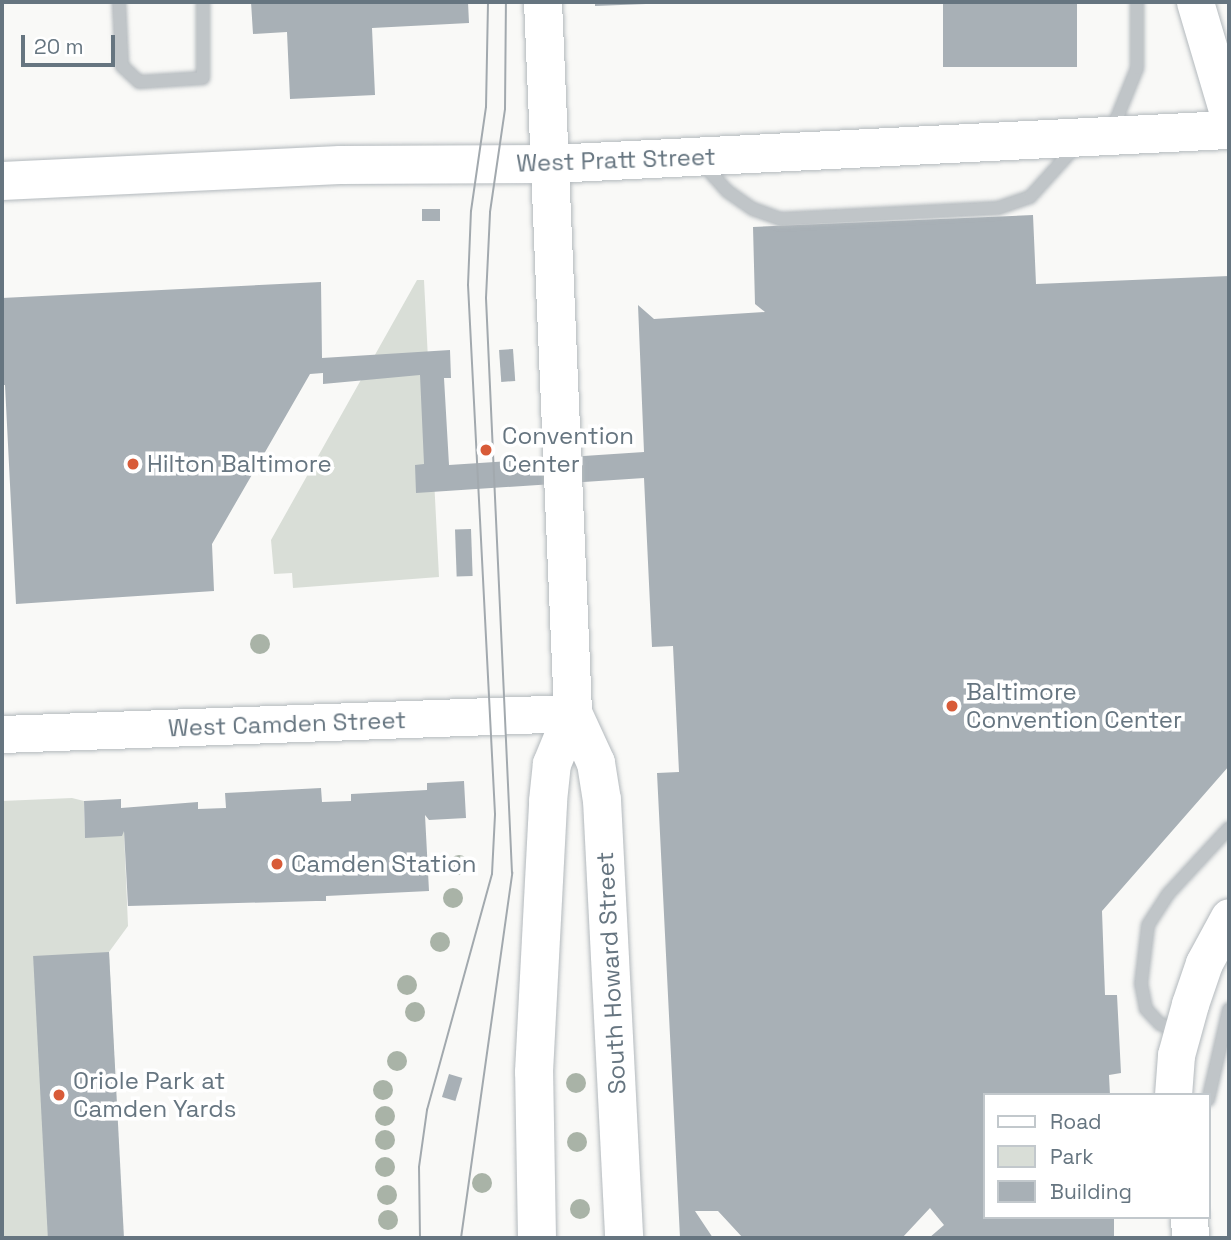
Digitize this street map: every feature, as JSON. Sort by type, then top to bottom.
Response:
[{"type":"main road","name":"South Howard Street","points":[[543,2],[552,164],[573,713],[596,763],[602,800],[624,1238]]},
{"type":"main road","name":"West Pratt Street","points":[[2,181],[340,165],[552,164],[1229,130]]},
{"type":"main road","name":"South Howard Street","points":[[537,1238],[534,1072],[548,802],[552,764],[573,713]]},
{"type":"street","points":[[1195,2],[1229,117]]},
{"type":"street","name":"West Camden Street","points":[[2,734],[573,713]]},
{"type":"street","points":[[1172,1093],[1182,1031],[1205,963],[1229,917]]},
{"type":"street","points":[[1189,1219],[1191,1238]]},
{"type":"lane","points":[[119,2],[122,66],[139,82],[203,78],[203,2]]},
{"type":"lane","points":[[696,157],[727,191],[753,209],[780,219],[998,208],[1030,197],[1097,137],[1137,68],[1138,2]]},
{"type":"lane","points":[[1182,1031],[1160,1024],[1146,1009],[1140,984],[1148,925],[1169,893],[1229,828]]},
{"type":"lane","points":[[1210,1093],[1229,1009]]},
{"type":"green space","points":[[417,280],[424,280],[439,577],[293,588],[292,573],[274,574],[271,540]]},
{"type":"green space","name":"Oriole Park at Camden Yards","points":[[72,798],[84,801],[85,837],[124,831],[128,926],[109,952],[123,1238],[2,1238],[2,801]]},
{"type":"building","points":[[251,2],[468,2],[469,23],[372,28],[375,95],[290,99],[287,32],[253,34]]},
{"type":"building","points":[[595,2],[646,2],[646,4],[595,6]]},
{"type":"building","points":[[943,2],[1077,2],[1077,67],[943,67]]},
{"type":"building","points":[[422,209],[440,209],[440,221],[422,221]]},
{"type":"building","name":"Baltimore Convention Center","points":[[1033,215],[1036,284],[1229,276],[1229,766],[1102,911],[1105,995],[1117,995],[1121,1073],[1109,1075],[1110,1093],[982,1093],[982,1219],[1114,1219],[1114,1238],[929,1238],[944,1225],[930,1208],[902,1238],[743,1238],[718,1211],[695,1211],[713,1238],[680,1238],[657,773],[679,772],[673,646],[652,647],[644,478],[416,493],[415,465],[424,464],[420,375],[323,384],[323,373],[310,374],[212,544],[214,591],[16,604],[5,385],[2,385],[2,298],[321,282],[322,358],[450,350],[451,378],[444,378],[449,465],[644,452],[638,305],[654,319],[765,312],[755,304],[753,227]]},
{"type":"building","points":[[513,349],[515,381],[501,382],[499,350]]},
{"type":"building","points":[[471,529],[473,576],[457,577],[455,530]]},
{"type":"building","name":"Camden Station","points":[[464,781],[466,818],[429,820],[425,815],[429,891],[326,896],[326,901],[128,906],[124,831],[122,836],[85,838],[84,801],[121,799],[121,808],[198,802],[198,809],[226,808],[225,793],[321,788],[322,802],[351,801],[351,794],[427,790],[427,783]]},
{"type":"building","points":[[109,952],[124,1238],[48,1238],[33,956]]},
{"type":"building","points":[[449,1074],[462,1078],[455,1101],[442,1097]]},
{"type":"tram line","points":[[420,1238],[419,1167],[427,1110],[492,874],[495,814],[468,285],[471,211],[486,107],[488,2]]},
{"type":"tram line","points":[[461,1238],[512,873],[486,298],[490,212],[505,109],[506,2]]},
{"type":"place","name":"Convention Center","points":[[486,450]]},
{"type":"place","name":"Hilton Baltimore","points":[[133,464]]},
{"type":"place","name":"Baltimore Convention Center","points":[[952,706]]},
{"type":"place","name":"Camden Station","points":[[277,864]]},
{"type":"place","name":"Oriole Park at Camden Yards","points":[[59,1095]]}]
